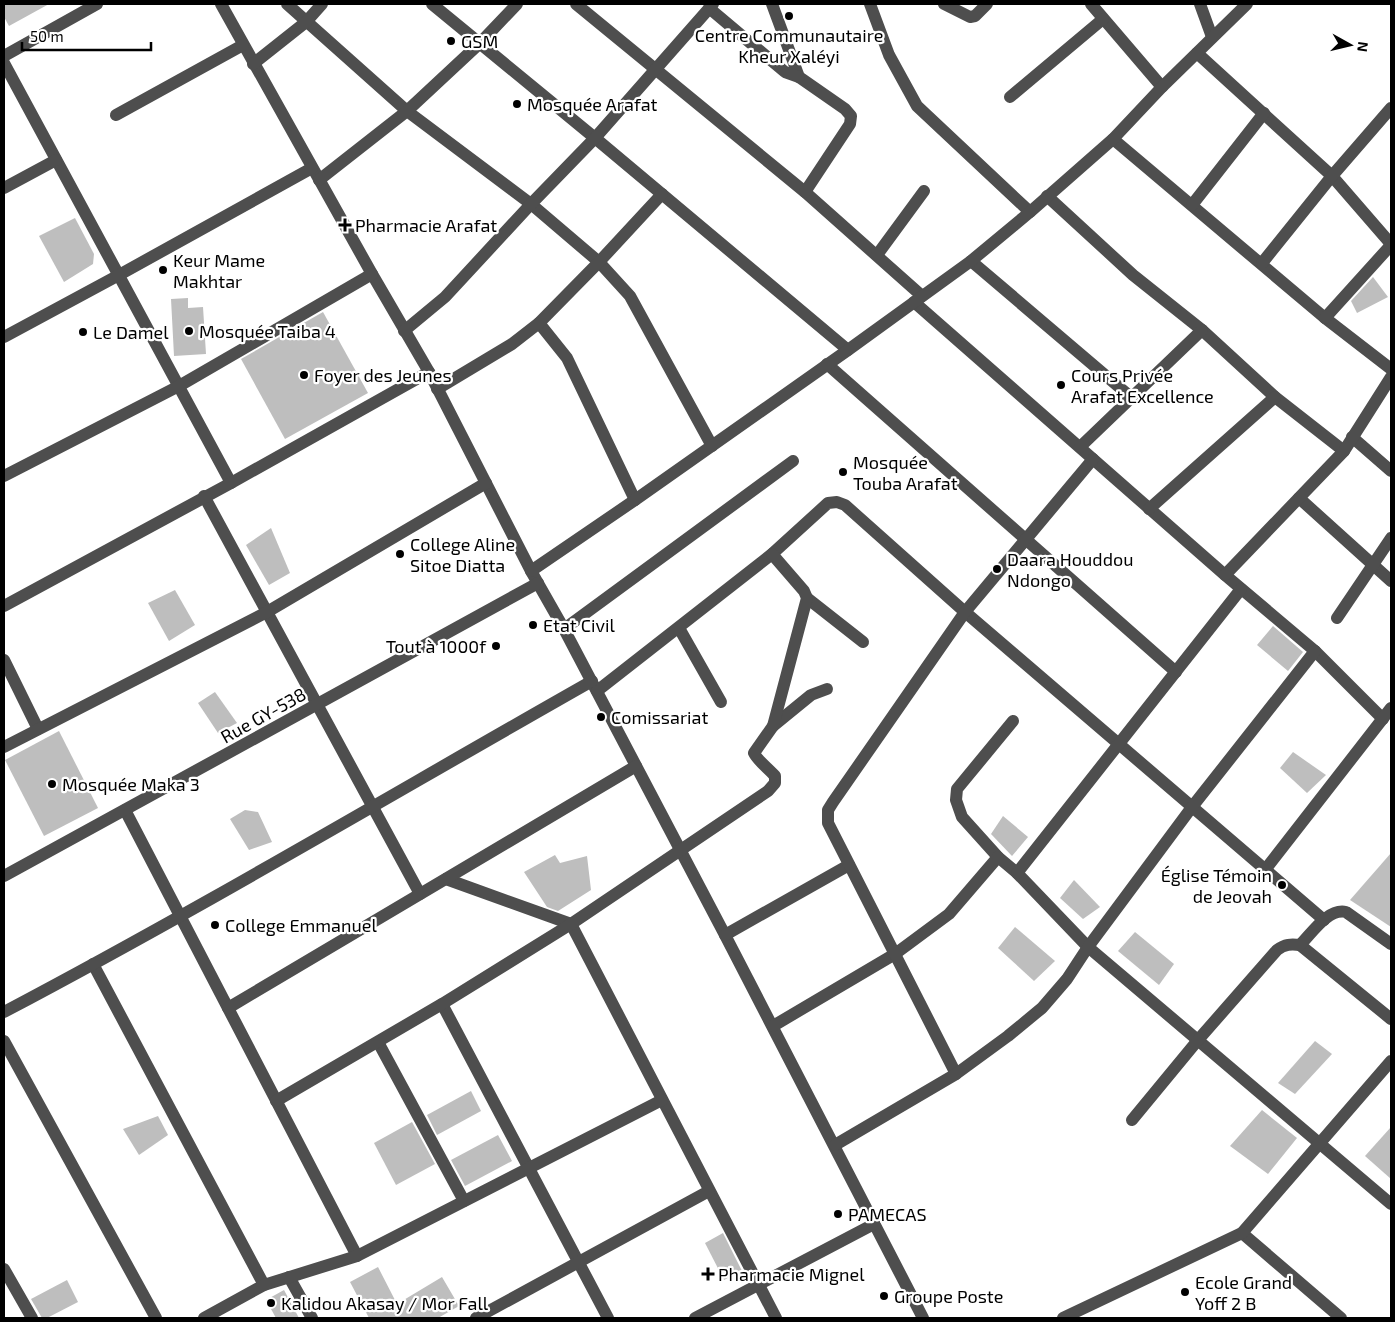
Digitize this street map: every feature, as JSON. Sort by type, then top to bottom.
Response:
[{"type":"street","points":[[4,56],[97,4]]},
{"type":"street","points":[[221,4],[253,64],[429,372],[531,571],[564,629],[725,935],[923,1318]]},
{"type":"street","points":[[287,4],[406,111],[530,204],[599,262],[630,296],[712,446]]},
{"type":"street","points":[[253,64],[306,22],[322,4]]},
{"type":"street","points":[[432,4],[848,350]]},
{"type":"street","points":[[319,180],[406,111],[480,43],[517,4]]},
{"type":"street","points":[[576,4],[805,192],[878,255],[918,299],[1148,509],[1315,651],[1383,720]]},
{"type":"street","points":[[772,4],[799,78]]},
{"type":"street","points":[[870,4],[889,55],[917,106],[1030,212]]},
{"type":"street","points":[[944,4],[970,17],[974,16],[988,4]]},
{"type":"street","points":[[1200,4],[1212,37]]},
{"type":"street","points":[[531,571],[848,350],[970,261],[1030,212],[1113,139],[1162,87],[1247,4]]},
{"type":"street","points":[[1094,5],[1103,20],[1162,87]]},
{"type":"street","points":[[404,330],[446,297],[530,204],[595,138],[711,6],[785,72],[799,78],[845,109],[851,116],[850,124],[805,192]]},
{"type":"street","points":[[1010,97],[1103,20]]},
{"type":"street","points":[[116,115],[243,45]]},
{"type":"street","points":[[1197,53],[1332,176],[1391,245],[1325,318]]},
{"type":"street","points":[[4,63],[232,482]]},
{"type":"street","points":[[1262,264],[1332,176],[1391,108]]},
{"type":"street","points":[[1192,205],[1264,113]]},
{"type":"street","points":[[1113,139],[1325,318],[1391,369]]},
{"type":"street","points":[[4,188],[56,160]]},
{"type":"street","points":[[4,337],[312,168]]},
{"type":"street","points":[[878,255],[924,190]]},
{"type":"street","points":[[437,388],[512,344],[539,323],[662,194]]},
{"type":"street","points":[[1047,196],[1133,276],[1202,330],[1275,397],[1344,451]]},
{"type":"street","points":[[970,261],[1132,398]]},
{"type":"street","points":[[4,476],[179,386],[372,274]]},
{"type":"street","points":[[539,323],[567,358],[635,500]]},
{"type":"street","points":[[1080,447],[1202,330]]},
{"type":"street","points":[[827,364],[1176,672]]},
{"type":"street","points":[[4,606],[429,372]]},
{"type":"street","points":[[1225,576],[1344,451],[1391,376]]},
{"type":"street","points":[[1148,509],[1275,397]]},
{"type":"street","points":[[1352,437],[1391,471]]},
{"type":"street","points":[[956,1074],[828,824],[828,810],[965,612],[1093,459]]},
{"type":"street","points":[[564,629],[793,461]]},
{"type":"street","points":[[4,747],[267,612],[486,483]]},
{"type":"street","points":[[204,496],[420,894]]},
{"type":"street","points":[[1299,498],[1391,581]]},
{"type":"street","points":[[4,1012],[180,916],[372,806],[594,686],[679,628],[772,554],[828,503],[837,502],[845,504],[965,612],[1324,920]]},
{"type":"street","points":[[1337,618],[1391,538]]},
{"type":"street","points":[[772,554],[804,591],[807,598],[863,642]]},
{"type":"street","name":"Rue GY-538","points":[[4,876],[538,583]]},
{"type":"street","points":[[1017,874],[1241,589]]},
{"type":"street","points":[[773,726],[806,608],[807,598]]},
{"type":"street","points":[[679,628],[720,702]]},
{"type":"street","points":[[834,1145],[956,1074],[1008,1036],[1042,1008],[1067,978],[1192,807],[1315,651]]},
{"type":"street","points":[[4,660],[38,729]]},
{"type":"street","points":[[276,1101],[442,1004],[571,924],[768,790],[775,783],[775,776],[754,753],[773,726],[805,699],[827,689]]},
{"type":"street","points":[[1265,870],[1391,708]]},
{"type":"street","points":[[1012,721],[957,789],[956,800],[962,817],[998,857],[1088,947],[1391,1204]]},
{"type":"street","points":[[228,1008],[636,766]]},
{"type":"street","points":[[125,810],[357,1256]]},
{"type":"street","points":[[772,1026],[895,954],[949,914],[998,857]]},
{"type":"street","points":[[725,935],[849,865]]},
{"type":"street","points":[[446,879],[571,924],[776,1318]]},
{"type":"street","points":[[1300,945],[1324,920],[1334,912],[1340,911],[1346,912],[1391,944]]},
{"type":"street","points":[[1132,1120],[1198,1040],[1277,950],[1283,946],[1291,944],[1300,945],[1391,1019]]},
{"type":"street","points":[[94,964],[264,1285]]},
{"type":"street","points":[[442,1004],[608,1318]]},
{"type":"street","points":[[4,1041],[156,1318]]},
{"type":"street","points":[[378,1042],[464,1201]]},
{"type":"street","points":[[1063,1318],[1242,1233],[1391,1061]]},
{"type":"street","points":[[204,1318],[264,1285],[357,1256],[662,1100]]},
{"type":"street","points":[[476,1318],[578,1264],[709,1190]]},
{"type":"street","points":[[695,1318],[874,1224]]},
{"type":"street","points":[[1242,1233],[1341,1318]]},
{"type":"street","points":[[4,1269],[32,1318]]},
{"type":"street","points":[[289,1277],[312,1318]]},
{"type":"building","points":[[4,4],[49,4],[9,26],[4,17]]},
{"type":"building","points":[[75,218],[94,254],[93,264],[64,282],[39,236]]},
{"type":"building","points":[[1373,277],[1388,297],[1357,313],[1351,301]]},
{"type":"building","name":"Mosquée Taiba 4","points":[[188,298],[188,308],[203,307],[206,354],[174,356],[171,299]]},
{"type":"building","name":"Foyer des Jeunes","points":[[323,312],[368,393],[285,439],[241,359]]},
{"type":"building","points":[[271,528],[290,573],[269,585],[246,545]]},
{"type":"building","points":[[175,590],[195,625],[169,641],[148,603]]},
{"type":"building","points":[[1273,626],[1303,652],[1288,671],[1257,645]]},
{"type":"building","points":[[215,692],[237,723],[218,733],[198,703]]},
{"type":"building","name":"Mosquée Maka 3","points":[[59,731],[98,808],[44,836],[5,760]]},
{"type":"building","points":[[1293,752],[1326,775],[1307,793],[1280,768]]},
{"type":"building","points":[[245,810],[258,812],[272,842],[249,850],[230,819]]},
{"type":"building","points":[[1003,816],[1028,837],[1012,856],[991,834]]},
{"type":"building","points":[[1391,853],[1391,927],[1350,900]]},
{"type":"building","points":[[555,855],[560,863],[587,856],[591,890],[558,911],[547,907],[524,872]]},
{"type":"building","points":[[1074,880],[1100,907],[1083,919],[1060,898]]},
{"type":"building","points":[[1015,927],[1055,961],[1034,981],[998,948]]},
{"type":"building","points":[[1135,932],[1174,964],[1159,985],[1118,951]]},
{"type":"building","points":[[1315,1041],[1332,1054],[1295,1094],[1278,1083]]},
{"type":"building","points":[[471,1091],[481,1111],[437,1135],[427,1115]]},
{"type":"building","points":[[1262,1110],[1297,1138],[1268,1174],[1230,1146]]},
{"type":"building","points":[[158,1116],[168,1135],[139,1155],[123,1129]]},
{"type":"building","points":[[412,1122],[435,1164],[396,1185],[374,1143]]},
{"type":"building","points":[[1391,1127],[1391,1179],[1365,1156]]},
{"type":"building","points":[[498,1135],[512,1161],[465,1186],[451,1160]]},
{"type":"building","points":[[723,1233],[742,1271],[724,1280],[705,1243]]},
{"type":"building","points":[[378,1267],[397,1304],[442,1277],[459,1306],[438,1318],[369,1318],[350,1282]]},
{"type":"building","points":[[67,1280],[78,1302],[47,1318],[42,1318],[31,1299]]},
{"type":"building","points":[[284,1290],[299,1318],[276,1318],[266,1300]]},
{"type":"place","name":"Centre Communautaire Kheur Xaléyi","points":[[789,16]]},
{"type":"place","name":"GSM","points":[[451,41]]},
{"type":"place","name":"Mosquée Arafat","points":[[517,104]]},
{"type":"place","name":"Pharmacie Arafat","points":[[345,225]]},
{"type":"place","name":"Keur Mame Makhtar","points":[[163,270]]},
{"type":"place","name":"Mosquée Taiba 4","points":[[189,331]]},
{"type":"place","name":"Le Damel","points":[[83,332]]},
{"type":"place","name":"Foyer des Jeunes","points":[[304,375]]},
{"type":"place","name":"Cours Privée Arafat Excellence","points":[[1061,385]]},
{"type":"place","name":"Mosquée Touba Arafat","points":[[843,472]]},
{"type":"place","name":"College Aline Sitoe Diatta","points":[[400,554]]},
{"type":"place","name":"Daara Houddou Ndongo","points":[[997,569]]},
{"type":"place","name":"Etat Civil","points":[[533,625]]},
{"type":"place","name":"Tout à 1000f","points":[[496,646]]},
{"type":"place","name":"Comissariat","points":[[601,717]]},
{"type":"place","name":"Mosquée Maka 3","points":[[52,784]]},
{"type":"place","name":"Église Témoin de Jeovah","points":[[1282,885]]},
{"type":"place","name":"College Emmanuel","points":[[215,925]]},
{"type":"place","name":"PAMECAS","points":[[838,1214]]},
{"type":"place","name":"Pharmacie Mignel","points":[[708,1274]]},
{"type":"place","name":"Ecole Grand Yoff 2 B","points":[[1185,1292]]},
{"type":"place","name":"Groupe Poste","points":[[884,1296]]},
{"type":"place","name":"Kalidou Akasay / Mor Fall","points":[[271,1303]]}]
